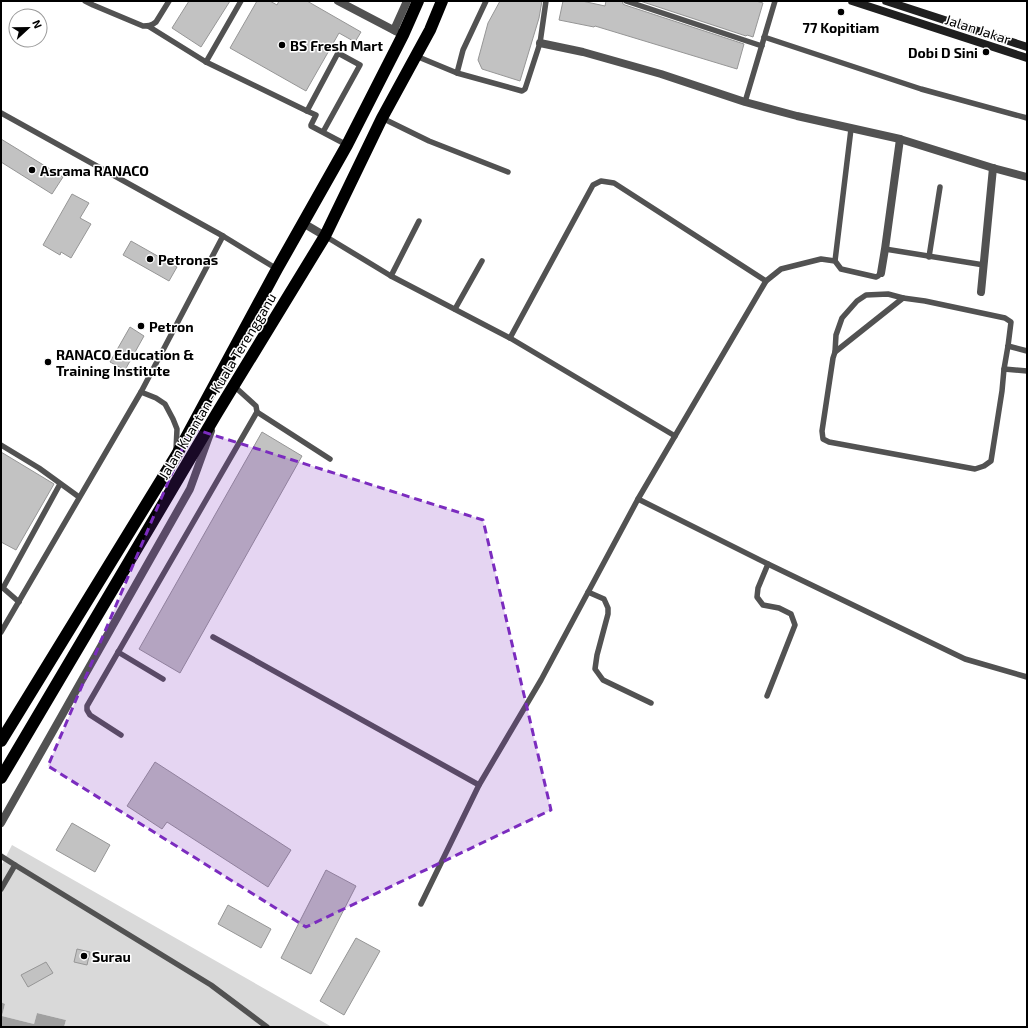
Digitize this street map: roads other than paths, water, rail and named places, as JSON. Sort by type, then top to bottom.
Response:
[{"type":"highway","name":"Jalan Kuantan - Kuala Terengganu","points":[[1,741],[176,456],[277,269],[347,145],[399,33],[418,1]]},
{"type":"highway","name":"Jalan Kuantan - Kuala Terengganu","points":[[1,778],[217,413],[325,236],[382,118],[430,30],[442,1]]},
{"type":"main road","name":"Jalan Jakar","points":[[852,1],[1027,58]]},
{"type":"main road","name":"Jalan Jakar","points":[[886,1],[1027,47]]},
{"type":"street","points":[[338,1],[399,33],[407,1]]},
{"type":"street","points":[[540,43],[583,52],[662,74],[745,102],[797,116],[900,139],[1027,177]]},
{"type":"street","points":[[881,274],[900,139]]},
{"type":"street","points":[[981,292],[993,168]]},
{"type":"street","points":[[303,223],[325,236]]},
{"type":"street","points":[[1,823],[190,489],[217,413]]},
{"type":"lane","points":[[85,1],[94,3],[143,26],[153,25],[169,1]]},
{"type":"lane","points":[[206,62],[241,1]]},
{"type":"lane","points":[[457,73],[463,50],[486,1]]},
{"type":"lane","points":[[416,56],[457,73],[522,91],[525,89],[540,43],[546,1]]},
{"type":"lane","points":[[626,1],[762,46]]},
{"type":"lane","points":[[745,102],[775,1]]},
{"type":"lane","points":[[148,26],[206,62],[316,115],[311,126],[347,145]]},
{"type":"lane","points":[[764,37],[921,89],[1027,118]]},
{"type":"lane","points":[[307,111],[338,53],[360,65],[323,132]]},
{"type":"lane","points":[[1,113],[223,236],[277,269]]},
{"type":"lane","points":[[382,118],[429,141],[508,172]]},
{"type":"lane","points":[[851,129],[835,261],[841,269],[876,276],[881,274]]},
{"type":"lane","points":[[510,338],[593,185],[601,181],[614,183],[766,281]]},
{"type":"lane","points":[[929,257],[940,187]]},
{"type":"lane","points":[[391,276],[419,221]]},
{"type":"lane","points":[[1,632],[141,392],[223,236]]},
{"type":"lane","points":[[325,236],[391,276],[510,338],[675,436]]},
{"type":"lane","points":[[885,249],[984,265]]},
{"type":"lane","points":[[421,904],[479,785],[541,680],[638,499],[766,281],[781,269],[821,259],[835,261]]},
{"type":"lane","points":[[455,309],[482,261]]},
{"type":"lane","points":[[888,294],[903,298],[925,301],[1005,318],[1011,322],[991,461],[984,466],[976,469],[824,440],[822,431],[835,352],[836,335],[842,318],[866,295],[888,294]]},
{"type":"lane","points":[[835,352],[903,298]]},
{"type":"lane","points":[[1008,346],[1027,351]]},
{"type":"lane","points":[[1004,369],[1027,371]]},
{"type":"lane","points":[[121,735],[90,715],[87,710],[87,706],[257,412],[256,406],[234,386]]},
{"type":"lane","points":[[141,392],[156,398],[164,404],[173,419],[177,429],[176,456]]},
{"type":"lane","points":[[257,412],[330,459]]},
{"type":"lane","points":[[1,445],[39,468],[79,497]]},
{"type":"lane","points":[[19,602],[2,587],[60,484]]},
{"type":"lane","points":[[638,499],[768,564],[966,659],[1027,677]]},
{"type":"lane","points":[[767,696],[795,625],[791,614],[779,608],[763,605],[757,597],[758,588],[768,564]]},
{"type":"lane","points":[[588,592],[604,599],[608,608],[608,614],[597,655],[595,669],[603,680],[652,703]]},
{"type":"lane","points":[[213,637],[479,785]]},
{"type":"lane","points":[[118,652],[163,679]]},
{"type":"lane","points":[[1,856],[211,985],[266,1027]]},
{"type":"lane","points":[[1,889],[15,865]]},
{"type":"place","name":"77 Kopitiam","points":[[841,12]]},
{"type":"place","name":"BS Fresh Mart","points":[[282,45]]},
{"type":"place","name":"Dobi D Sini","points":[[986,52]]},
{"type":"place","name":"Asrama RANACO","points":[[32,170]]},
{"type":"place","name":"Petronas","points":[[150,259]]},
{"type":"place","name":"Petron","points":[[141,326]]},
{"type":"place","name":"RANACO Education & Training Institute","points":[[48,362]]},
{"type":"place","name":"Surau","points":[[84,956]]}]
